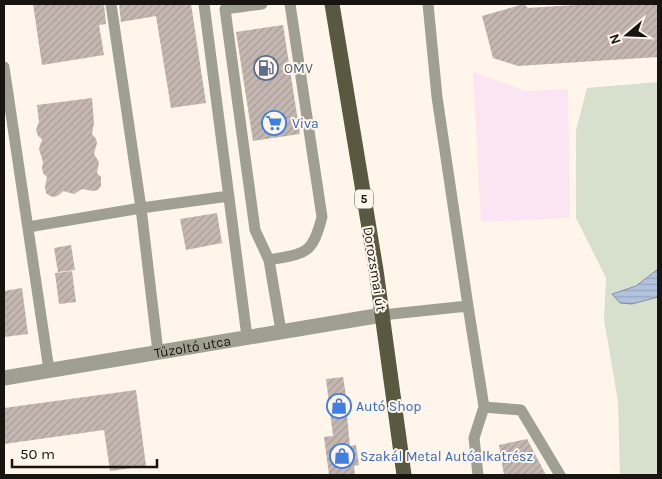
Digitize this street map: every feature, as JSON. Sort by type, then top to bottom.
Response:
[{"type":"main road","name":"Dorozsmai út","points":[[332,4],[382,315],[404,475]]},
{"type":"street","name":"Tűzoltó utca","points":[[4,378],[382,315]]},
{"type":"lane","points":[[111,4],[141,208],[158,352]]},
{"type":"lane","points":[[204,4],[247,337]]},
{"type":"lane","points":[[262,4],[225,6],[255,230],[269,260],[281,331]]},
{"type":"lane","points":[[269,260],[303,253],[317,239],[322,218],[290,4]]},
{"type":"lane","points":[[428,4],[437,97],[484,407],[474,438],[478,475]]},
{"type":"lane","points":[[4,67],[48,370]]},
{"type":"lane","points":[[28,227],[141,208],[229,196]]},
{"type":"lane","points":[[382,315],[468,306]]},
{"type":"lane","points":[[484,407],[521,410],[560,475]]},
{"type":"shaded area","points":[[473,72],[526,91],[568,89],[570,218],[481,222]]},
{"type":"green space","points":[[658,82],[658,475],[620,475],[618,402],[604,319],[606,278],[576,218],[576,130],[587,88]]},
{"type":"water","points":[[658,269],[658,297],[632,304],[620,303],[612,294],[636,286]]},
{"type":"building","points":[[33,4],[104,4],[106,24],[99,25],[104,55],[42,65]]},
{"type":"building","points":[[119,4],[191,4],[206,103],[171,108],[156,16],[121,22]]},
{"type":"building","points":[[524,4],[528,8],[590,4],[658,4],[658,57],[518,66],[493,58],[482,16]]},
{"type":"building","name":"OMV","points":[[283,25],[300,134],[253,141],[236,32]]},
{"type":"building","points":[[92,98],[94,123],[92,134],[97,143],[94,154],[99,162],[97,173],[101,177],[101,186],[98,190],[93,191],[82,189],[74,194],[63,191],[54,197],[50,196],[46,193],[47,177],[43,173],[43,162],[39,149],[42,139],[38,136],[36,130],[39,122],[37,105]]},
{"type":"building","points":[[217,213],[222,243],[186,250],[180,219]]},
{"type":"building","points":[[71,245],[75,270],[58,272],[54,248]]},
{"type":"building","points":[[72,271],[76,302],[59,304],[55,273]]},
{"type":"building","points":[[22,288],[28,334],[4,337],[4,291]]},
{"type":"building","points":[[343,377],[349,414],[347,416],[350,446],[356,445],[359,465],[354,466],[355,475],[329,475],[324,437],[333,436],[326,379]]},
{"type":"building","points":[[136,390],[146,466],[110,471],[104,430],[4,444],[4,408]]},
{"type":"building","points":[[527,439],[546,475],[504,475],[499,445]]},
{"type":"place","name":"OMV","points":[[266,68]]},
{"type":"place","name":"Viva","points":[[274,123]]},
{"type":"place","name":"Autó Shop","points":[[339,406]]},
{"type":"place","name":"Szakál Metal Autóalkatrész","points":[[342,456]]}]
